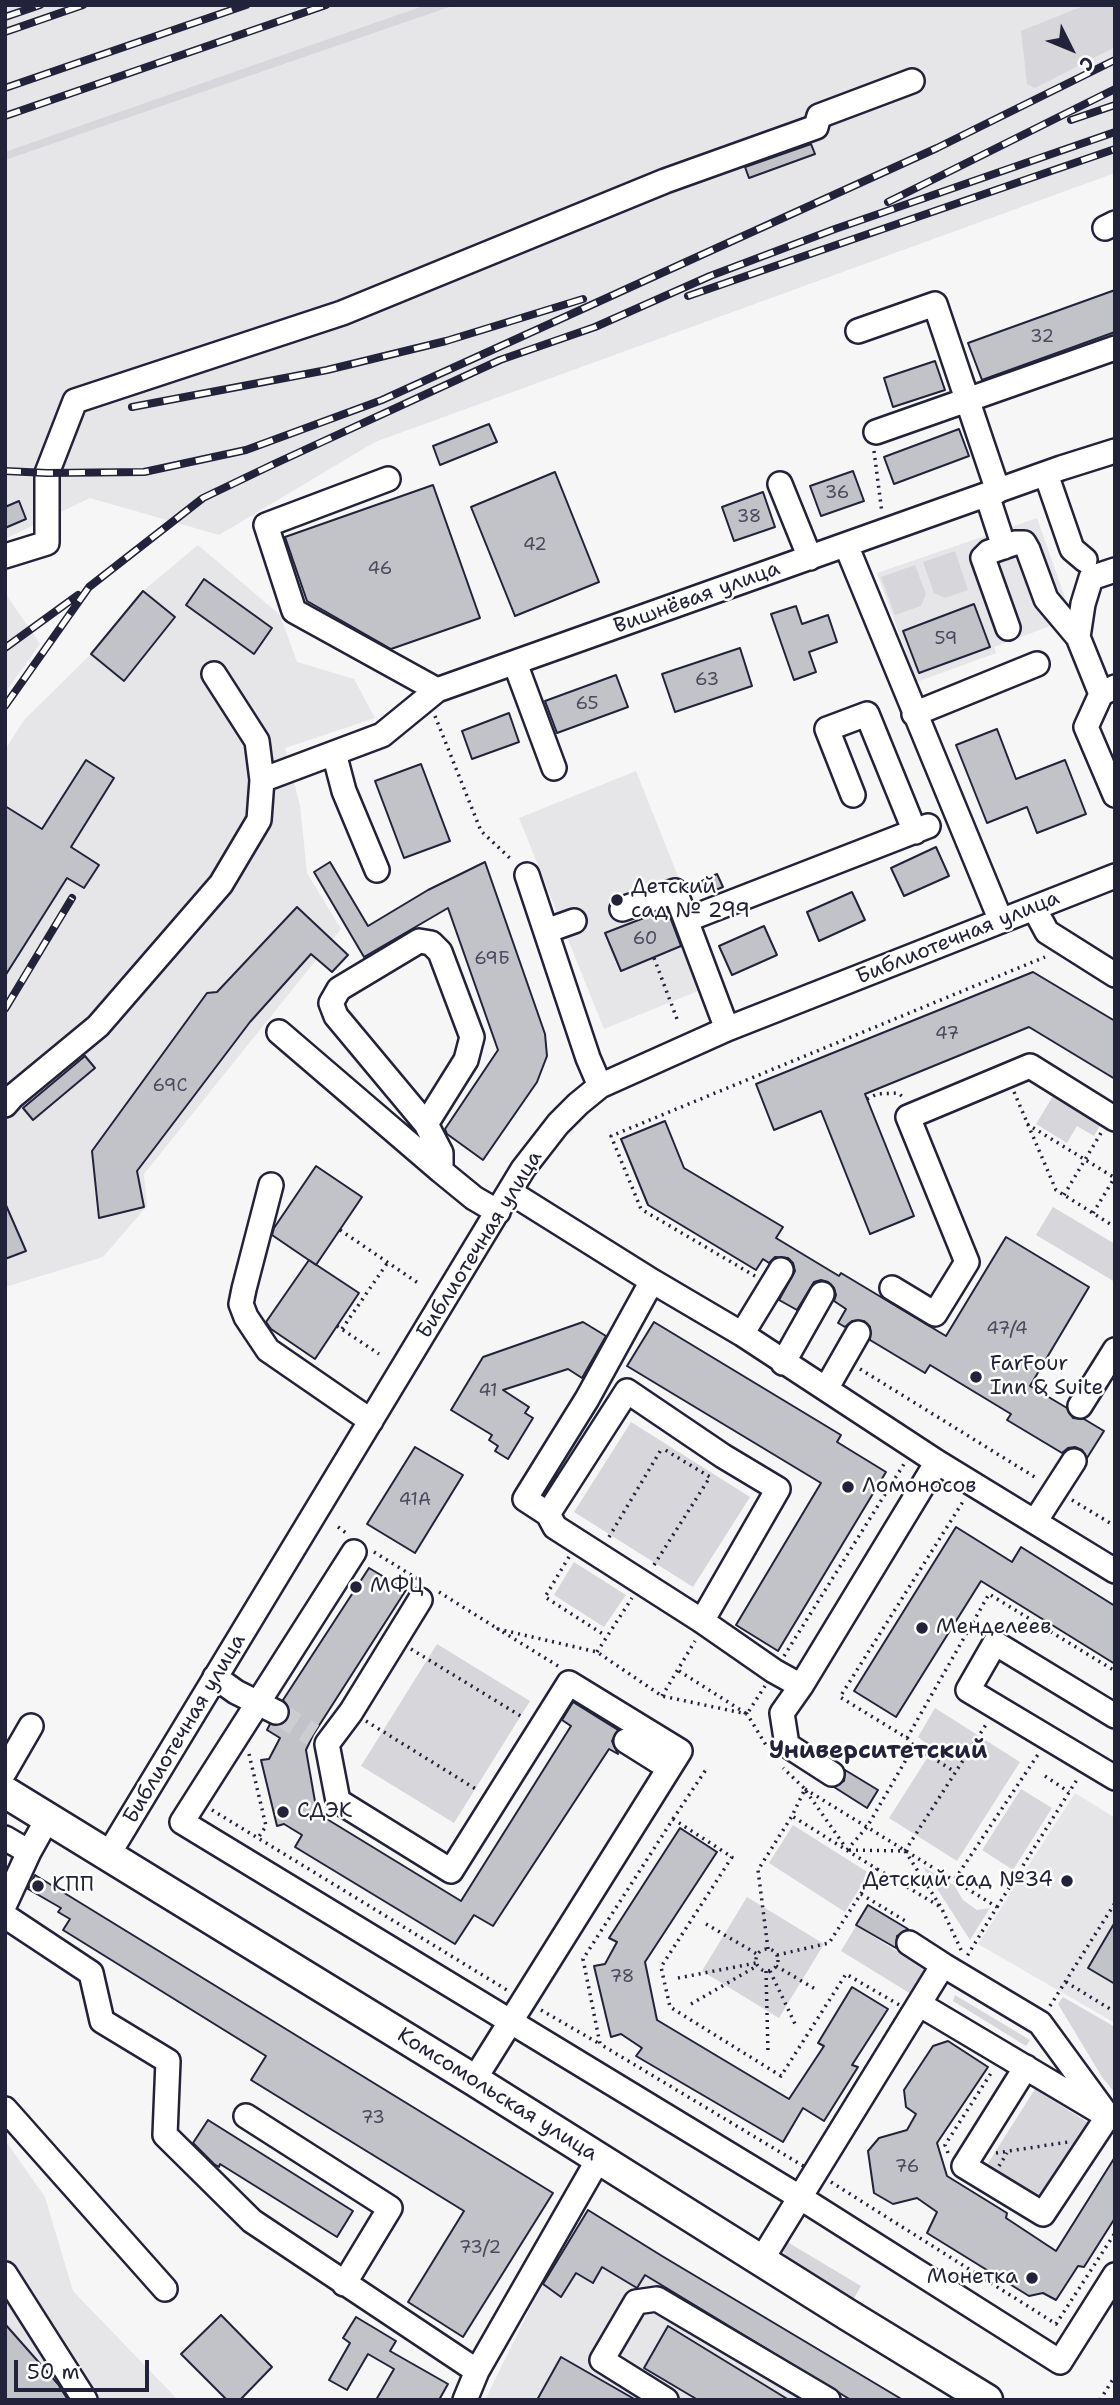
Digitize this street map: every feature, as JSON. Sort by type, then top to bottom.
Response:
[{"type":"main road","name":"Комсомольская улица","points":[[5,1792],[987,2400]]},
{"type":"street","points":[[5,556],[47,543],[47,473],[75,401],[342,313],[666,181],[816,127],[819,116],[912,81]]},
{"type":"street","points":[[858,331],[935,304],[967,400],[1004,547]]},
{"type":"street","points":[[876,432],[1115,348]]},
{"type":"street","name":"Вишнёвая улица","points":[[262,780],[382,735],[433,694],[1115,451]]},
{"type":"street","points":[[1046,474],[1072,549],[1085,560]]},
{"type":"street","points":[[388,479],[266,525],[294,611],[433,694]]},
{"type":"street","points":[[780,484],[810,558]]},
{"type":"street","points":[[1008,628],[984,558],[989,552],[1024,543],[1046,599],[1078,637],[1108,690],[1086,727],[1115,794]]},
{"type":"street","points":[[846,545],[1000,921]]},
{"type":"street","points":[[1078,637],[1083,604],[1091,578],[1115,570]]},
{"type":"street","points":[[515,663],[554,768]]},
{"type":"street","points":[[914,714],[1037,664]]},
{"type":"street","points":[[5,1105],[97,1026],[221,884],[259,820],[262,780],[257,741],[214,674]]},
{"type":"street","points":[[686,920],[921,829],[867,714],[827,730],[853,795]]},
{"type":"street","points":[[334,753],[344,791],[377,870]]},
{"type":"street","points":[[527,875],[588,1058],[600,1086]]},
{"type":"street","name":"Библиотечная улица","points":[[108,1855],[523,1169],[558,1124],[578,1104],[600,1086],[727,1029],[1115,876]]},
{"type":"street","points":[[622,909],[675,891],[727,1029]]},
{"type":"street","points":[[1034,908],[1047,932],[1115,975]]},
{"type":"street","points":[[546,931],[574,921]]},
{"type":"street","points":[[426,1125],[466,1060],[472,1037],[440,952],[430,943],[419,942],[339,989],[331,1003],[336,1016],[426,1125],[442,1153],[441,1171]]},
{"type":"street","points":[[279,1032],[441,1171],[474,1198],[498,1212]]},
{"type":"street","points":[[892,1288],[935,1314],[967,1262],[908,1117],[1030,1066],[1113,1117]]},
{"type":"street","points":[[271,1185],[243,1289],[241,1304],[246,1317],[268,1350],[371,1421]]},
{"type":"street","points":[[510,1192],[652,1282],[741,1334],[937,1462],[1115,1570]]},
{"type":"street","points":[[741,1334],[776,1277]]},
{"type":"street","points":[[652,1282],[587,1399],[525,1499],[548,1514],[555,1527],[801,1686]]},
{"type":"street","points":[[783,1363],[822,1294]]},
{"type":"street","points":[[826,1389],[859,1333]]},
{"type":"street","points":[[1080,1406],[1115,1350]]},
{"type":"street","points":[[548,1514],[627,1391],[723,1456],[778,1489],[705,1624]]},
{"type":"street","points":[[1036,1520],[1074,1461]]},
{"type":"street","points":[[832,1774],[788,1745],[782,1713],[937,1462]]},
{"type":"street","points":[[363,1551],[267,1707],[182,1822],[801,2198],[1060,2362],[1115,2275]]},
{"type":"street","points":[[420,1600],[351,1712],[320,1740],[338,1801],[451,1871],[569,1683],[675,1759]]},
{"type":"street","points":[[1115,1716],[995,1643],[968,1690],[1115,1778]]},
{"type":"street","points":[[215,1677],[236,1692],[267,1707]]},
{"type":"street","points":[[5,1771],[32,1726]]},
{"type":"street","points":[[625,1741],[675,1759]]},
{"type":"street","points":[[474,2080],[675,1759]]},
{"type":"street","points":[[5,1904],[48,1818]]},
{"type":"street","points":[[5,1838],[29,1852]]},
{"type":"street","points":[[5,1916],[91,1973],[102,2021],[168,2061],[164,2135],[252,2221],[477,2371]]},
{"type":"street","points":[[909,1943],[1040,2023],[1111,2118]]},
{"type":"street","points":[[762,2259],[943,1965]]},
{"type":"street","points":[[919,2004],[1111,2118]]},
{"type":"street","points":[[1026,2067],[964,2166],[1043,2214],[1094,2137],[1111,2118]]},
{"type":"street","points":[[5,2109],[165,2289]]},
{"type":"street","points":[[246,2116],[390,2208],[344,2284]]},
{"type":"street","points":[[465,2400],[477,2371],[599,2158]]},
{"type":"street","points":[[5,2274],[85,2400]]},
{"type":"street","points":[[666,2400],[602,2360],[636,2302],[657,2299],[828,2400]]},
{"type":"path","points":[[876,432],[873,454],[886,532]]},
{"type":"path","points":[[433,694],[481,831],[527,875]]},
{"type":"path","points":[[776,1277],[641,1209],[611,1136],[1045,957]]},
{"type":"path","points":[[654,958],[677,1019]]},
{"type":"path","points":[[1007,1076],[1055,1190],[1115,1227]]},
{"type":"path","points":[[1064,1195],[1113,1117]]},
{"type":"path","points":[[1027,1124],[1115,1177],[1093,1213]]},
{"type":"path","points":[[340,1230],[421,1285]]},
{"type":"path","points":[[342,1329],[388,1262]]},
{"type":"path","points":[[337,1325],[379,1354]]},
{"type":"path","points":[[842,1358],[1115,1526]]},
{"type":"path","points":[[597,1555],[662,1448],[710,1477],[597,1652]]},
{"type":"path","points":[[747,1714],[909,1456]]},
{"type":"path","points":[[955,1772],[914,1746],[907,1738],[840,1697],[968,1493]]},
{"type":"path","points":[[363,1551],[564,1669]]},
{"type":"path","points":[[571,1553],[545,1597],[606,1636]]},
{"type":"path","points":[[662,1696],[705,1624]]},
{"type":"path","points":[[498,1629],[597,1652],[662,1696],[747,1714]]},
{"type":"path","points":[[395,1639],[541,1729]]},
{"type":"path","points":[[679,1671],[747,1714],[769,1750]]},
{"type":"path","points":[[905,1851],[997,1708]]},
{"type":"path","points":[[351,1712],[495,1801]]},
{"type":"path","points":[[241,1756],[247,1746],[266,1826],[258,1838]]},
{"type":"path","points":[[847,1850],[867,1827],[914,1746]]},
{"type":"path","points":[[955,1880],[1038,1754]]},
{"type":"path","points":[[776,1761],[805,1789],[847,1850]]},
{"type":"path","points":[[905,1851],[941,1907],[966,1959],[1088,1762]]},
{"type":"path","points":[[600,2044],[583,1959],[707,1768]]},
{"type":"path","points":[[1045,1776],[1069,1792]]},
{"type":"path","points":[[805,1789],[997,1907]]},
{"type":"path","points":[[768,1949],[758,1871],[792,1816],[805,1789]]},
{"type":"path","points":[[208,1808],[806,2167],[903,2007],[846,1974],[781,2076],[670,2007],[661,1967],[732,1857],[673,1818]]},
{"type":"path","points":[[792,1816],[941,1907]]},
{"type":"path","points":[[847,1850],[905,1851]]},
{"type":"path","points":[[757,1954],[768,1949],[777,1955],[829,1943],[877,1869]]},
{"type":"path","points":[[1047,2011],[1115,1903]]},
{"type":"path","points":[[706,1924],[757,1954]]},
{"type":"path","points":[[757,1954],[757,1965]]},
{"type":"path","points":[[776,1966],[777,1955]]},
{"type":"path","points":[[691,2004],[757,1965]]},
{"type":"path","points":[[678,1978],[757,1965],[768,1971],[796,2026]]},
{"type":"path","points":[[768,1971],[776,1966]]},
{"type":"path","points":[[776,1966],[817,1990]]},
{"type":"path","points":[[768,1971],[768,2053]]},
{"type":"path","points":[[1066,1982],[1115,2012]]},
{"type":"path","points":[[951,2163],[945,2145],[997,2063]]},
{"type":"path","points":[[973,2152],[1007,2152],[1094,2137]]},
{"type":"path","points":[[838,2171],[830,2183],[1056,2324],[1115,2233]]},
{"type":"path","points":[[1100,2400],[1115,2376]]},
{"type":"shaded area","points":[[5,5],[1115,5],[1115,173],[375,442],[219,535],[90,498],[5,539]]},
{"type":"shaded area","points":[[426,5],[455,5],[5,160],[5,152]]},
{"type":"shaded area","points":[[1086,5],[1115,5],[1115,47],[1035,88],[1027,84],[1021,31]]},
{"type":"shaded area","points":[[1037,518],[1072,618],[994,647],[996,653],[917,682],[877,573]]},
{"type":"shaded area","points":[[198,545],[280,615],[297,662],[354,679],[375,718],[285,748],[300,805],[307,873],[341,929],[144,1174],[147,1206],[103,1257],[5,1287],[5,750],[24,720],[91,654],[143,591]]},
{"type":"shaded area","points":[[955,551],[968,590],[945,598],[934,593],[923,562]]},
{"type":"shaded area","points":[[915,565],[926,594],[921,606],[895,615],[881,577]]},
{"type":"shaded area","points":[[5,593],[40,644],[5,693]]},
{"type":"shaded area","name":"Детский сад № 299","points":[[636,771],[687,899],[708,987],[604,1029],[519,818]]},
{"type":"shaded area","points":[[1056,1091],[1103,1120],[1094,1136],[1077,1126],[1067,1143],[1036,1124]]},
{"type":"shaded area","points":[[1053,1207],[1115,1244],[1115,1282],[1036,1235]]},
{"type":"shaded area","points":[[631,1422],[750,1497],[693,1587],[574,1512]]},
{"type":"shaded area","points":[[574,1562],[626,1595],[604,1627],[554,1595]]},
{"type":"shaded area","points":[[437,1644],[530,1701],[454,1823],[361,1766]]},
{"type":"shaded area","points":[[935,1708],[1020,1762],[957,1861],[889,1818],[933,1749],[918,1737]]},
{"type":"shaded area","points":[[1021,1789],[1052,1808],[1013,1870],[982,1850]]},
{"type":"shaded area","name":"Детский сад №34","points":[[1075,1793],[1115,1818],[1115,2023],[978,1944]]},
{"type":"shaded area","points":[[793,1825],[869,1873],[845,1912],[769,1863]]},
{"type":"shaded area","points":[[923,1867],[954,1885],[963,1900],[977,1910],[990,1908],[970,1940]]},
{"type":"shaded area","points":[[747,1897],[824,1944],[779,2018],[702,1971]]},
{"type":"shaded area","points":[[856,1926],[926,1969],[911,1994],[841,1951]]},
{"type":"shaded area","points":[[955,1995],[1030,2040],[1026,2046],[953,2001]]},
{"type":"shaded area","points":[[1063,1997],[1115,2027],[1115,2093],[1102,2077],[1058,2004]]},
{"type":"shaded area","points":[[1035,2089],[1087,2122],[1037,2201],[985,2168]]},
{"type":"shaded area","points":[[5,2140],[45,2197],[73,2291],[178,2400],[5,2400]]},
{"type":"shaded area","points":[[588,2210],[903,2400],[485,2400],[542,2284]]},
{"type":"shaded area","points":[[784,2240],[861,2286],[853,2300],[787,2257],[783,2251]]},
{"type":"building","points":[[811,144],[815,154],[749,178],[745,167]]},
{"type":"building","points":[[1115,290],[1115,332],[982,380],[968,343]]},
{"type":"building","points":[[935,361],[945,390],[893,407],[884,378]]},
{"type":"building","points":[[489,424],[497,442],[440,465],[433,446]]},
{"type":"building","points":[[959,429],[969,456],[894,484],[884,457]]},
{"type":"building","points":[[853,471],[864,501],[821,516],[810,486]]},
{"type":"building","points":[[555,472],[599,582],[515,616],[471,507]]},
{"type":"building","points":[[433,485],[480,618],[391,649],[307,601],[285,537]]},
{"type":"building","points":[[763,492],[775,527],[734,541],[722,507]]},
{"type":"building","points":[[19,501],[26,519],[5,528],[5,507]]},
{"type":"building","points":[[204,579],[272,628],[254,654],[186,605]]},
{"type":"building","points":[[143,591],[175,617],[124,681],[91,654]]},
{"type":"building","points":[[974,604],[990,647],[919,673],[903,631]]},
{"type":"building","points":[[796,606],[802,624],[828,615],[837,642],[809,652],[816,672],[794,680],[771,614]]},
{"type":"building","points":[[740,648],[752,686],[675,712],[662,674]]},
{"type":"building","points":[[616,675],[628,707],[557,733],[545,701]]},
{"type":"building","points":[[509,713],[519,742],[472,759],[462,731]]},
{"type":"building","points":[[997,729],[1016,779],[1065,760],[1086,814],[1037,833],[1027,807],[987,823],[956,745]]},
{"type":"building","points":[[86,760],[114,778],[71,847],[99,865],[84,888],[67,878],[5,976],[5,806],[42,829]]},
{"type":"building","points":[[421,764],[450,841],[404,858],[375,781]]},
{"type":"building","points":[[936,847],[949,876],[904,896],[891,868]]},
{"type":"building","points":[[330,862],[368,926],[428,890],[485,862],[545,1034],[547,1056],[537,1082],[483,1160],[447,1134],[445,1129],[498,1050],[448,908],[364,957],[314,872]]},
{"type":"building","points":[[717,874],[723,887],[708,893],[702,881]]},
{"type":"building","points":[[852,892],[865,920],[819,941],[807,912]]},
{"type":"building","points":[[297,907],[348,955],[332,972],[311,954],[250,1022],[137,1171],[144,1207],[99,1218],[92,1151],[207,993],[217,992]]},
{"type":"building","points":[[667,909],[681,946],[621,971],[605,933]]},
{"type":"building","points":[[764,926],[777,955],[732,975],[719,946]]},
{"type":"building","points":[[1033,972],[1115,1021],[1115,1079],[1029,1027],[865,1094],[914,1216],[870,1234],[821,1111],[774,1130],[756,1084]]},
{"type":"building","points":[[85,1056],[95,1068],[33,1120],[23,1108]]},
{"type":"building","points":[[665,1121],[684,1168],[783,1227],[776,1238],[839,1276],[841,1273],[946,1336],[1006,1237],[1089,1287],[1030,1386],[1067,1408],[1073,1418],[1084,1419],[1104,1431],[1087,1458],[1082,1450],[1075,1447],[1062,1453],[1007,1420],[1011,1414],[930,1365],[925,1373],[870,1340],[870,1327],[864,1321],[852,1321],[845,1327],[838,1323],[846,1309],[834,1301],[834,1288],[828,1282],[814,1282],[797,1310],[779,1300],[795,1271],[788,1258],[775,1257],[769,1263],[763,1259],[756,1270],[648,1205],[621,1139]]},
{"type":"building","points":[[316,1166],[362,1197],[316,1265],[272,1235]]},
{"type":"building","points":[[5,1203],[26,1251],[5,1259]]},
{"type":"building","points":[[309,1260],[359,1293],[315,1359],[271,1329],[266,1322]]},
{"type":"building","points":[[583,1322],[606,1336],[582,1378],[568,1369],[503,1390],[529,1407],[525,1413],[533,1418],[508,1459],[495,1451],[498,1446],[489,1440],[492,1435],[451,1410],[483,1357]]},
{"type":"building","name":"Ломоносов","points":[[654,1322],[841,1435],[837,1442],[886,1472],[778,1651],[736,1625],[821,1483],[627,1366]]},
{"type":"building","points":[[415,1447],[463,1475],[415,1553],[367,1524]]},
{"type":"building","name":"Менделеев","points":[[956,1527],[1012,1562],[1021,1547],[1115,1606],[1115,1664],[981,1581],[896,1717],[854,1691]]},
{"type":"building","points":[[369,1568],[406,1590],[306,1750],[317,1813],[461,1901],[571,1726],[562,1720],[573,1702],[618,1730],[612,1741],[618,1754],[609,1749],[493,1926],[474,1915],[455,1944],[295,1847],[302,1835],[284,1824],[277,1826],[261,1760],[269,1759],[280,1738],[267,1730],[270,1724],[283,1724],[289,1718],[290,1710],[283,1700]]},
{"type":"building","points":[[845,1770],[878,1790],[867,1808],[834,1787],[844,1781]]},
{"type":"building","points":[[680,1828],[717,1852],[645,1962],[657,2020],[789,2099],[824,2046],[818,2043],[852,1987],[888,2009],[852,2065],[858,2067],[824,2121],[803,2108],[783,2142],[636,2056],[642,2048],[621,2034],[611,2037],[594,1966],[605,1964],[617,1942],[609,1938]]},
{"type":"building","points":[[35,1875],[553,2193],[463,2337],[408,2302],[464,2211],[251,2080],[266,2056],[63,1930],[70,1919],[58,1912],[61,1908],[28,1889]]},
{"type":"building","points":[[868,1905],[908,1929],[897,1936],[896,1948],[856,1925]]},
{"type":"building","points":[[1115,1922],[1115,1984],[1088,1968]]},
{"type":"building","points":[[948,2041],[988,2067],[937,2143],[947,2176],[1007,2213],[1006,2218],[1056,2251],[1115,2157],[1115,2218],[1084,2267],[1078,2266],[1056,2300],[1043,2293],[1029,2296],[927,2233],[937,2212],[917,2198],[893,2204],[874,2193],[868,2151],[879,2138],[907,2130],[916,2114],[906,2107],[904,2090],[933,2046]]},
{"type":"building","points":[[208,2120],[353,2211],[337,2237],[220,2164],[219,2167],[214,2164],[193,2143]]},
{"type":"building","points":[[588,2210],[903,2400],[851,2400],[645,2275],[637,2288],[602,2267],[593,2283],[576,2273],[561,2297],[543,2284]]},
{"type":"building","points":[[221,2315],[272,2367],[240,2400],[227,2400],[181,2354]]},
{"type":"building","points":[[356,2317],[396,2341],[390,2351],[448,2384],[439,2400],[376,2400],[394,2369],[368,2354],[347,2390],[329,2380],[350,2343],[343,2338]]},
{"type":"building","points":[[5,2324],[58,2384],[68,2400],[5,2400]]},
{"type":"building","points":[[668,2326],[789,2400],[698,2400],[644,2368]]},
{"type":"building","points":[[561,2357],[636,2400],[537,2400]]},
{"type":"tunnel","points":[[276,1712],[313,1735]]},
{"type":"railway","points":[[5,17],[40,5]]},
{"type":"railway","points":[[5,32],[83,5]]},
{"type":"railway","points":[[5,88],[246,5]]},
{"type":"railway","points":[[5,116],[326,5]]},
{"type":"railway","points":[[5,471],[144,472],[246,450],[382,400],[937,148],[1115,60]]},
{"type":"railway","points":[[888,202],[1115,89]]},
{"type":"railway","points":[[1071,120],[1115,105]]},
{"type":"railway","points":[[5,706],[89,587],[203,498],[500,360],[595,327],[710,276],[835,229],[1115,132]]},
{"type":"railway","points":[[688,296],[1115,149]]},
{"type":"railway","points":[[132,407],[327,370],[446,341],[583,299]]},
{"type":"railway","points":[[5,648],[78,595]]},
{"type":"railway","points":[[5,1009],[72,898]]},
{"type":"place","name":"Детский сад № 299","points":[[617,900]]},
{"type":"place","name":"FarFour Inn & Suite","points":[[976,1377]]},
{"type":"place","name":"Ломоносов","points":[[848,1487]]},
{"type":"place","name":"МФЦ","points":[[356,1587]]},
{"type":"place","name":"Менделеев","points":[[922,1628]]},
{"type":"place","name":"СДЭК","points":[[283,1812]]},
{"type":"place","name":"Детский сад №34","points":[[1067,1881]]},
{"type":"place","name":"КПП","points":[[38,1886]]},
{"type":"place","name":"Монетка","points":[[1032,2278]]},
{"type":"district","name":"Университетский","points":[[878,1752]]}]
